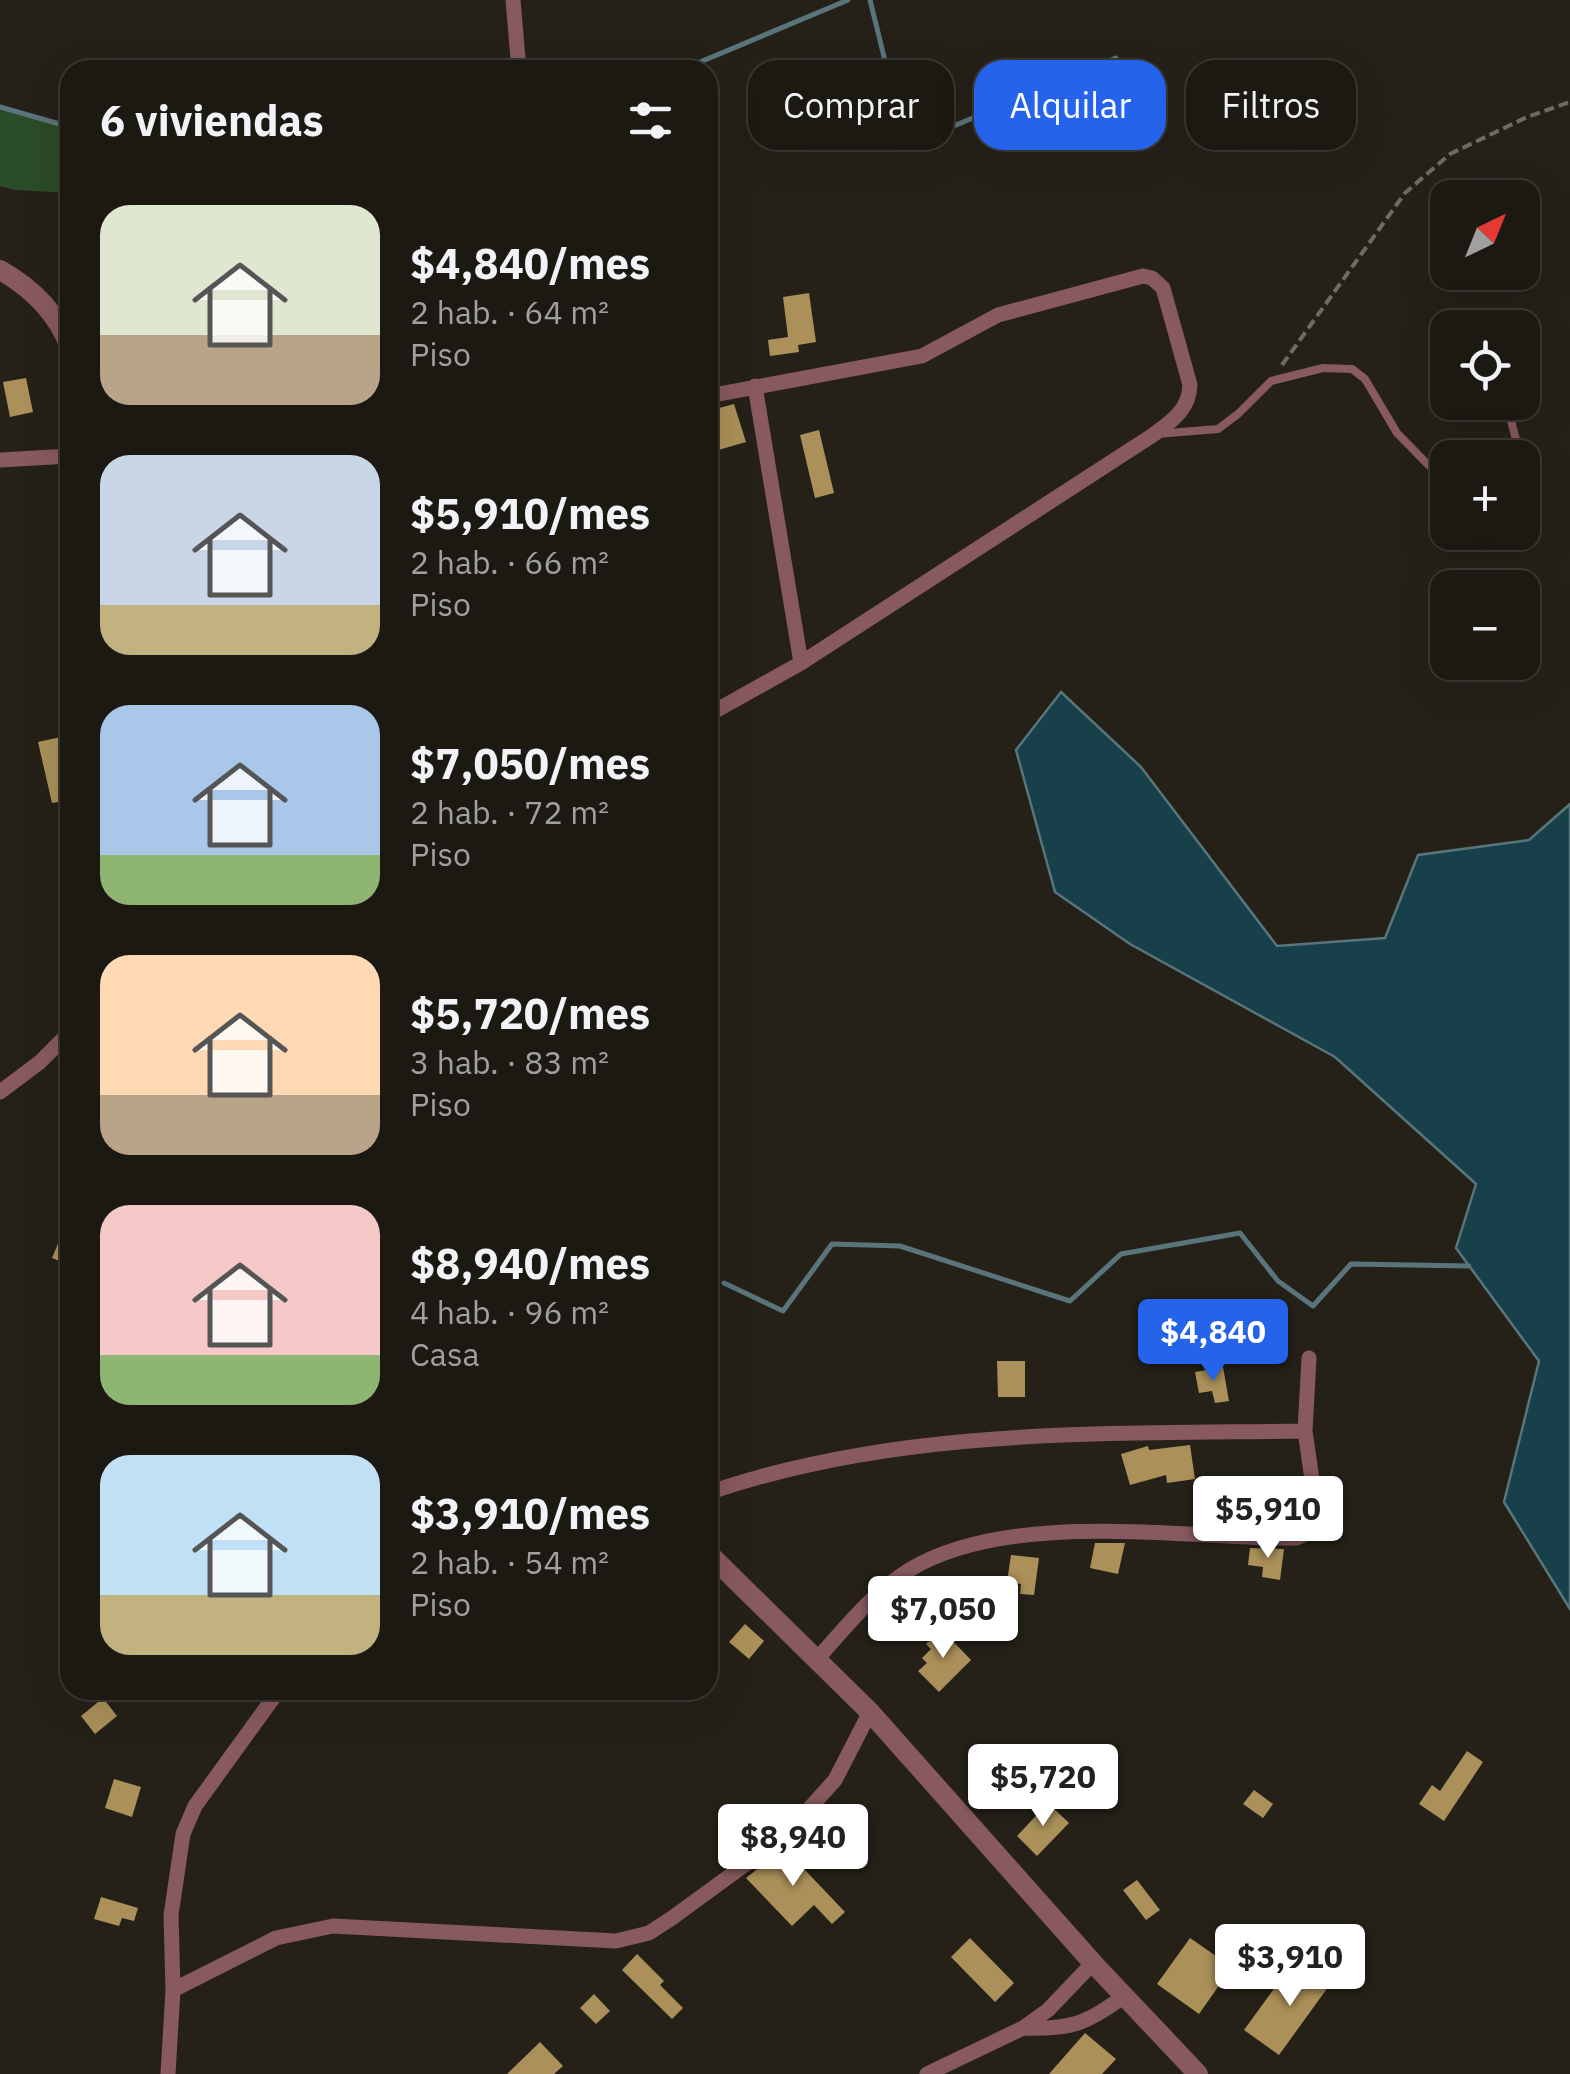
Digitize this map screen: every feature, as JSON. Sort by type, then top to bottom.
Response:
[{"type":"street","points":[[513,0],[518,60]]},
{"type":"street","points":[[0,270],[39,299],[60,326]]},
{"type":"street","points":[[718,394],[922,356],[998,314],[1144,276],[1163,288],[1190,386],[1190,399],[1180,414],[1153,434],[801,663],[718,709]]},
{"type":"street","points":[[755,386],[801,663]]},
{"type":"street","points":[[0,460],[60,457]]},
{"type":"street","points":[[0,1092],[60,1042]]},
{"type":"street","points":[[817,1658],[881,1591],[912,1568],[980,1542],[1026,1534],[1296,1538],[1308,1534],[1317,1514],[1304,1431],[1309,1358]]},
{"type":"street","points":[[718,1490],[866,1454],[1014,1436],[1304,1431]]},
{"type":"street","points":[[718,1562],[870,1712],[1198,2074]]},
{"type":"street","points":[[168,2074],[173,1990],[171,1915],[182,1834],[195,1806],[272,1700]]},
{"type":"street","points":[[173,1990],[276,1938],[334,1926],[616,1941],[649,1933],[761,1853],[800,1819],[835,1780],[870,1712]]},
{"type":"street","points":[[927,2074],[1024,2028],[1048,2010],[1094,1963]]},
{"type":"street","points":[[1024,2028],[1074,2026],[1093,2019],[1124,1996]]},
{"type":"lane","points":[[1153,434],[1218,429],[1271,381],[1324,368],[1352,369],[1365,379],[1397,432],[1430,466]]},
{"type":"path","points":[[1271,381],[1405,192],[1450,154],[1527,117],[1570,102]]},
{"type":"green space","points":[[0,108],[60,124],[60,192],[0,186]]},
{"type":"water","points":[[1061,692],[1141,767],[1277,946],[1385,938],[1418,855],[1529,840],[1570,804],[1570,1609],[1504,1502],[1539,1361],[1456,1248],[1476,1184],[1335,1057],[1130,944],[1055,892],[1016,750]]},
{"type":"building","points":[[809,293],[816,342],[798,345],[799,352],[770,356],[768,340],[788,337],[783,297]]},
{"type":"building","points":[[26,378],[33,412],[10,417],[3,382]]},
{"type":"building","points":[[734,404],[746,442],[718,450],[718,408]]},
{"type":"building","points":[[819,430],[834,493],[815,498],[800,435]]},
{"type":"building","points":[[60,737],[60,809],[58,802],[52,803],[38,742]]},
{"type":"building","points":[[60,1239],[60,1261],[52,1258]]},
{"type":"building","points":[[997,1361],[1025,1361],[1025,1397],[998,1397]]},
{"type":"building","points":[[1223,1367],[1229,1401],[1215,1403],[1212,1391],[1199,1393],[1195,1372]]},
{"type":"building","points":[[1190,1445],[1195,1479],[1167,1483],[1166,1475],[1130,1485],[1121,1454],[1148,1446],[1149,1450]]},
{"type":"building","points":[[1095,1543],[1125,1543],[1118,1574],[1090,1568]]},
{"type":"building","points":[[1250,1548],[1284,1549],[1280,1580],[1262,1577],[1263,1567],[1248,1565]]},
{"type":"building","points":[[1011,1555],[1039,1558],[1034,1595],[1020,1594],[1021,1584],[1007,1582]]},
{"type":"building","points":[[745,1624],[764,1641],[749,1659],[729,1642]]},
{"type":"building","points":[[942,1630],[971,1660],[939,1692],[918,1671],[927,1663],[922,1658],[931,1649],[926,1644]]},
{"type":"building","points":[[105,1700],[117,1716],[95,1734],[81,1716]]},
{"type":"building","points":[[1467,1751],[1483,1762],[1444,1821],[1419,1804],[1432,1785],[1440,1791]]},
{"type":"building","points":[[114,1779],[141,1787],[132,1817],[105,1808]]},
{"type":"building","points":[[1254,1790],[1273,1804],[1263,1818],[1243,1804]]},
{"type":"building","points":[[1048,1803],[1069,1823],[1037,1856],[1017,1836]]},
{"type":"building","points":[[784,1848],[845,1912],[832,1924],[814,1905],[792,1926],[746,1878]]},
{"type":"building","points":[[1137,1880],[1160,1910],[1146,1920],[1123,1890]]},
{"type":"building","points":[[101,1897],[138,1908],[134,1921],[122,1918],[119,1926],[94,1919]]},
{"type":"building","points":[[970,1938],[1014,1983],[995,2002],[951,1957]]},
{"type":"building","points":[[1190,1938],[1232,1967],[1199,2014],[1157,1984]]},
{"type":"building","points":[[637,1954],[664,1981],[660,1985],[683,2008],[672,2019],[622,1970]]},
{"type":"building","points":[[1320,1958],[1339,1972],[1279,2055],[1244,2030],[1276,1986],[1292,1997]]},
{"type":"building","points":[[594,1994],[610,2011],[596,2024],[580,2008]]},
{"type":"building","points":[[1085,2033],[1116,2059],[1102,2074],[1049,2074]]},
{"type":"building","points":[[540,2042],[563,2066],[554,2074],[507,2074]]},
{"type":"waterway","points":[[705,60],[848,0]]},
{"type":"waterway","points":[[870,0],[906,146],[1116,58]]},
{"type":"waterway","points":[[0,107],[60,124]]},
{"type":"waterway","points":[[724,1283],[783,1311],[832,1244],[900,1246],[1070,1301],[1121,1254],[1240,1233],[1278,1281],[1313,1306],[1351,1264],[1469,1266]]}]
